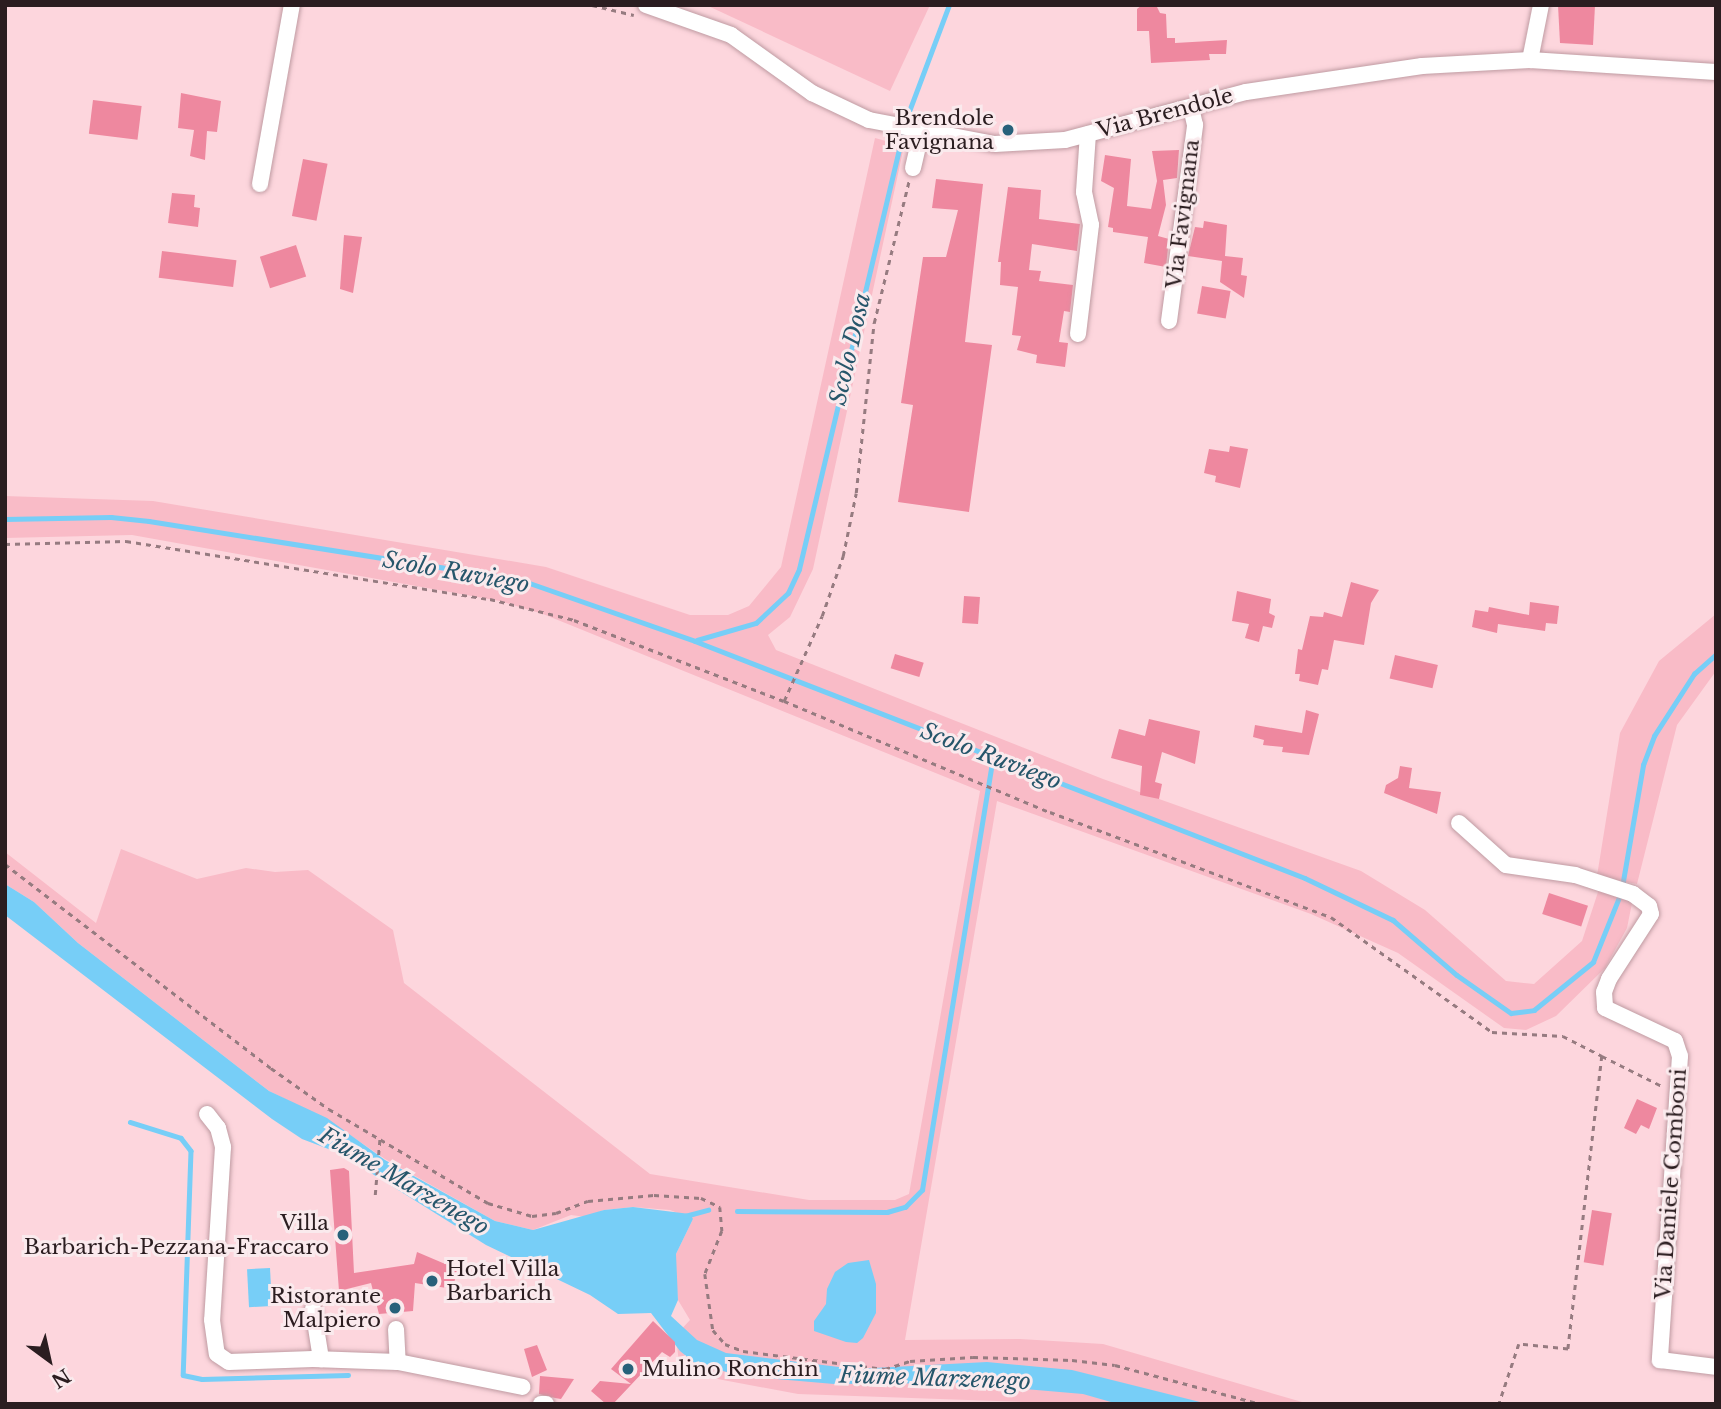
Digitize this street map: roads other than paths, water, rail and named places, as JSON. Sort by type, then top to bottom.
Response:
[{"type":"street","points":[[260,184],[292,5]]},
{"type":"street","points":[[1530,60],[1541,5]]},
{"type":"street","name":"Via Brendole","points":[[641,11],[723,31],[812,93],[907,130],[995,144],[1088,134],[1316,79],[1422,66],[1530,60],[1716,72]]},
{"type":"street","name":"Via Favignana","points":[[1169,321],[1195,125],[1191,107]]},
{"type":"street","points":[[907,130],[913,168]]},
{"type":"street","points":[[1078,334],[1091,225],[1084,192],[1088,134]]},
{"type":"street","name":"Via Daniele Comboni","points":[[1459,823],[1506,865],[1552,869],[1633,894],[1649,906],[1651,914],[1609,979],[1604,992],[1605,1008],[1675,1041],[1679,1056],[1660,1360],[1716,1367]]},
{"type":"street","points":[[207,1114],[218,1128],[223,1147],[212,1320],[217,1354],[229,1362],[321,1359],[398,1362],[523,1387]]},
{"type":"street","points":[[313,1309],[321,1359]]},
{"type":"street","points":[[396,1329],[398,1362]]},
{"type":"water","name":"Fiume Marzenego","points":[[5,884],[34,902],[78,943],[269,1091],[327,1118],[385,1160],[495,1221],[533,1230],[604,1210],[633,1207],[690,1214],[693,1219],[676,1254],[678,1300],[671,1316],[697,1340],[726,1353],[855,1369],[987,1362],[1072,1370],[1208,1404],[1118,1404],[1083,1394],[954,1383],[834,1384],[742,1376],[696,1364],[680,1351],[651,1313],[618,1314],[590,1295],[486,1245],[339,1153],[302,1139],[272,1119],[5,915]]},
{"type":"water","points":[[869,1260],[876,1284],[876,1313],[863,1338],[857,1343],[846,1342],[814,1331],[814,1321],[826,1304],[827,1289],[835,1272],[848,1263]]},
{"type":"water","points":[[270,1268],[272,1306],[249,1307],[247,1269]]},
{"type":"waterway","name":"Scolo Dosa","points":[[905,122],[949,5]]},
{"type":"waterway","name":"Scolo Dosa","points":[[697,640],[756,623],[788,593],[799,569],[903,131]]},
{"type":"waterway","name":"Scolo Ruviego","points":[[5,519],[111,517],[149,521],[521,580],[695,641],[1305,878],[1393,920],[1457,975],[1511,1013],[1534,1010],[1593,962],[1620,895]]},
{"type":"waterway","name":"Scolo Ruviego","points":[[1622,887],[1643,765],[1654,736],[1694,674],[1716,654]]},
{"type":"waterway","points":[[737,1211],[887,1212],[905,1207],[922,1190],[993,758]]},
{"type":"waterway","points":[[130,1122],[181,1138],[191,1151],[183,1375],[202,1379],[348,1375]]},
{"type":"waterway","points":[[685,1216],[708,1210]]},
{"type":"place","name":"Brendole Favignana","points":[[1008,130]]},
{"type":"place","name":"Villa Barbarich-Pezzana-Fraccaro","points":[[343,1235]]},
{"type":"place","name":"Hotel Villa Barbarich","points":[[432,1281]]},
{"type":"place","name":"Ristorante Malpiero","points":[[395,1308]]},
{"type":"place","name":"Mulino Ronchin","points":[[628,1369]]}]
